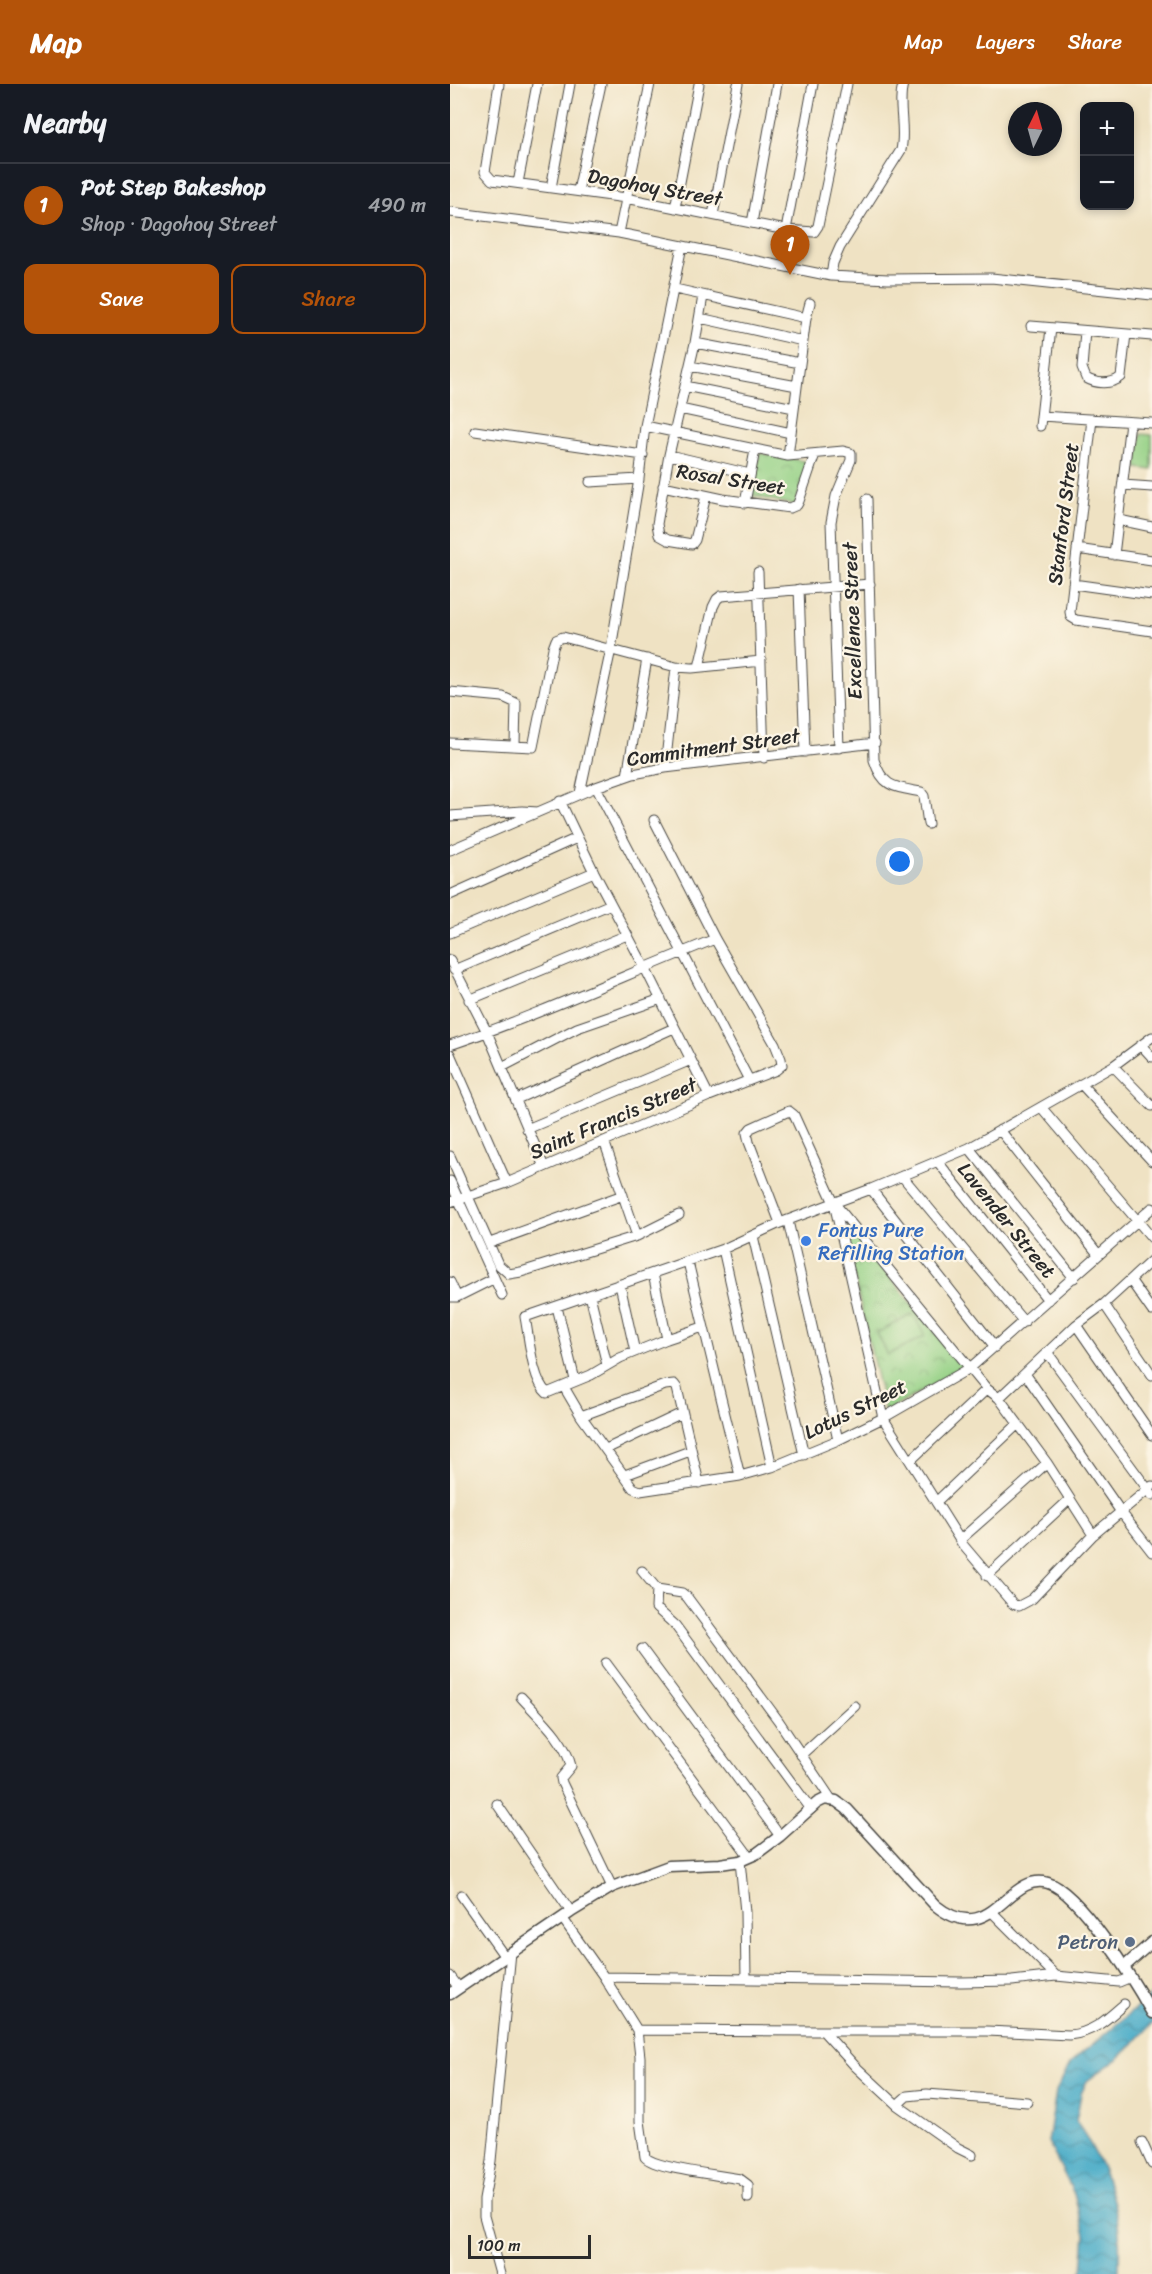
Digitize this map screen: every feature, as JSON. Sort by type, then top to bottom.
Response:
[{"type":"street","name":"Dagohoy Street","points":[[499,84],[486,172],[492,180],[578,190],[786,230],[814,231],[818,226],[847,84]]},
{"type":"street","points":[[518,183],[537,84]]},
{"type":"street","points":[[551,188],[570,84]]},
{"type":"street","points":[[578,190],[601,84]]},
{"type":"street","points":[[619,233],[650,84]]},
{"type":"street","points":[[675,208],[699,84]]},
{"type":"street","points":[[713,215],[738,84]]},
{"type":"street","points":[[752,223],[777,84]]},
{"type":"street","points":[[786,230],[813,84]]},
{"type":"street","points":[[831,276],[833,263],[840,247],[901,150],[904,133],[900,103],[903,84]]},
{"type":"street","points":[[450,212],[619,233],[831,276],[898,279],[992,278],[1152,295]]},
{"type":"street","points":[[580,793],[611,649],[643,455],[645,426],[675,289],[682,246]]},
{"type":"street","points":[[675,289],[806,318]]},
{"type":"street","points":[[703,296],[695,343],[663,486],[657,524],[659,535],[686,545],[692,544],[706,496]]},
{"type":"street","points":[[788,456],[806,318],[810,303]]},
{"type":"street","points":[[700,318],[803,341]]},
{"type":"street","points":[[1031,326],[1152,336]]},
{"type":"street","points":[[1051,328],[1040,421],[1092,419],[1152,423]]},
{"type":"street","points":[[1085,331],[1082,368],[1086,378],[1094,382],[1114,382],[1121,377],[1126,334]]},
{"type":"street","points":[[695,343],[800,363]]},
{"type":"street","points":[[690,366],[797,386]]},
{"type":"street","points":[[685,386],[794,408]]},
{"type":"street","points":[[680,409],[791,433]]},
{"type":"street","name":"Stanford Street","points":[[1092,419],[1070,612],[1076,620],[1152,631]]},
{"type":"street","points":[[1114,555],[1130,422]]},
{"type":"street","points":[[645,426],[788,456],[843,451],[851,453],[852,456],[832,512],[839,748]]},
{"type":"street","points":[[474,431],[643,455]]},
{"type":"street","points":[[745,503],[754,450]]},
{"type":"street","points":[[669,454],[750,474]]},
{"type":"street","name":"Rosal Street","points":[[663,486],[745,503],[794,507],[799,501],[815,454]]},
{"type":"street","points":[[590,482],[639,479]]},
{"type":"street","points":[[1123,485],[1152,487]]},
{"type":"street","name":"Excellence Street","points":[[867,499],[874,760],[882,779],[900,789],[921,792],[924,796],[928,824]]},
{"type":"street","points":[[1119,520],[1152,527]]},
{"type":"street","points":[[1077,549],[1152,560]]},
{"type":"street","points":[[758,572],[764,758]]},
{"type":"street","points":[[699,667],[713,607],[717,599],[727,595],[870,584]]},
{"type":"street","points":[[1073,584],[1152,595]]},
{"type":"street","points":[[799,589],[805,752]]},
{"type":"street","points":[[450,743],[515,745],[530,748],[535,743],[556,640],[568,638],[676,667],[761,661]]},
{"type":"street","points":[[627,776],[647,660]]},
{"type":"street","points":[[665,768],[676,667]]},
{"type":"street","points":[[450,692],[503,698],[516,703],[515,745]]},
{"type":"street","name":"Commitment Street","points":[[450,850],[540,812],[560,801],[627,776],[665,768],[875,743]]},
{"type":"street","points":[[596,787],[749,1080]]},
{"type":"street","points":[[560,801],[594,872],[710,1096]]},
{"type":"street","points":[[450,816],[540,812]]},
{"type":"street","points":[[450,1045],[715,939],[654,820]]},
{"type":"street","points":[[450,895],[577,838]]},
{"type":"street","points":[[450,933],[594,872]]},
{"type":"street","points":[[454,970],[611,904]]},
{"type":"street","points":[[469,1000],[627,935]]},
{"type":"street","name":"Saint Francis Street","points":[[459,1199],[507,1183],[604,1140],[776,1070],[782,1065],[775,1044],[715,939]]},
{"type":"street","points":[[450,960],[487,1032],[544,1167]]},
{"type":"street","points":[[502,1067],[578,1028],[661,999]]},
{"type":"street","points":[[517,1099],[674,1028]]},
{"type":"street","points":[[703,1327],[635,1352],[591,1375],[547,1393],[537,1373],[525,1317],[723,1249],[784,1222],[938,1162],[969,1148],[1113,1066],[1152,1037]]},
{"type":"street","points":[[1141,1045],[1152,1057]]},
{"type":"street","points":[[450,1054],[507,1183]]},
{"type":"street","points":[[527,1129],[691,1060]]},
{"type":"street","points":[[1113,1066],[1152,1106]]},
{"type":"street","points":[[1081,1084],[1152,1161]]},
{"type":"street","points":[[1041,1107],[1152,1238]]},
{"type":"street","points":[[838,1440],[784,1222],[748,1142],[747,1133],[751,1128],[786,1112],[794,1115],[834,1203],[883,1418],[960,1540],[987,1576],[1013,1604],[1026,1604],[1093,1535],[1151,1491],[1047,1352]]},
{"type":"street","points":[[1000,1130],[1098,1254]]},
{"type":"street","points":[[604,1140],[637,1236]]},
{"type":"street","points":[[969,1148],[1074,1278]]},
{"type":"street","points":[[450,1156],[459,1199],[490,1243],[501,1268],[509,1274],[637,1236],[678,1215]]},
{"type":"street","name":"Lavender Street","points":[[938,1162],[1048,1300]]},
{"type":"street","points":[[902,1176],[1024,1322]]},
{"type":"street","points":[[450,1180],[501,1295]]},
{"type":"street","points":[[871,1189],[995,1347]]},
{"type":"street","points":[[490,1243],[623,1195]]},
{"type":"street","points":[[834,1203],[987,1389],[999,1398],[1047,1463],[1093,1535]]},
{"type":"street","name":"Lotus Street","points":[[564,1387],[581,1416],[633,1488],[640,1491],[740,1476],[772,1467],[838,1440],[883,1418],[970,1368],[1152,1208]]},
{"type":"street","points":[[753,1236],[804,1455]]},
{"type":"street","points":[[723,1249],[772,1467]]},
{"type":"street","points":[[999,1398],[1026,1375],[1076,1325],[1131,1281],[1152,1260]]},
{"type":"street","points":[[688,1262],[740,1476]]},
{"type":"street","points":[[652,1274],[667,1339]]},
{"type":"street","points":[[450,1282],[453,1297],[493,1279]]},
{"type":"street","points":[[1131,1281],[1152,1311]]},
{"type":"street","points":[[620,1285],[635,1352]]},
{"type":"street","points":[[590,1295],[607,1365]]},
{"type":"street","points":[[1104,1304],[1152,1375]]},
{"type":"street","points":[[557,1306],[575,1380]]},
{"type":"street","points":[[1076,1325],[1152,1435]]},
{"type":"street","points":[[1026,1375],[1121,1512],[1152,1551]]},
{"type":"street","points":[[581,1416],[674,1384],[677,1388],[699,1483]]},
{"type":"street","points":[[911,1460],[987,1389]]},
{"type":"street","points":[[606,1449],[682,1413]]},
{"type":"street","points":[[936,1502],[1018,1424]]},
{"type":"street","points":[[625,1475],[690,1451]]},
{"type":"street","points":[[960,1540],[1047,1463]]},
{"type":"street","points":[[987,1576],[1070,1499]]},
{"type":"street","points":[[642,1571],[657,1589],[682,1593],[687,1597],[778,1720],[831,1799],[847,1809],[935,1905],[945,1913],[965,1918],[982,1917],[992,1912],[1025,1885],[1040,1881],[1056,1886],[1067,1894],[1125,1966],[1152,2013]]},
{"type":"street","points":[[657,1589],[656,1608],[675,1625],[811,1809]]},
{"type":"street","points":[[642,1649],[780,1836]]},
{"type":"street","points":[[606,1662],[744,1858],[746,1979]]},
{"type":"street","points":[[521,1697],[550,1729],[567,1754],[571,1766],[561,1778],[562,1783],[612,1887]]},
{"type":"street","points":[[801,1755],[855,1706]]},
{"type":"street","points":[[450,1976],[454,1991],[612,1887],[669,1866],[720,1864],[756,1854],[822,1800],[831,1799]]},
{"type":"street","points":[[497,1804],[637,2030],[640,2057],[640,2121],[645,2157],[648,2162],[740,2179],[748,2185],[748,2198]]},
{"type":"street","points":[[461,1895],[508,1955],[491,2161],[484,2200],[484,2216],[500,2274]]},
{"type":"street","points":[[992,1912],[1056,1976]]},
{"type":"street","points":[[1125,1966],[1152,1942]]},
{"type":"street","points":[[604,1977],[961,1982],[1012,1981],[1056,1976],[1119,1983],[1134,1981]]},
{"type":"street","points":[[637,2030],[987,2031],[1081,2034],[1100,2025],[1124,2004]]},
{"type":"street","points":[[823,2031],[855,2066],[897,2104],[958,2148],[972,2155]]},
{"type":"street","points":[[897,2104],[907,2096],[927,2094],[1027,2102]]},
{"type":"street","points":[[1142,2142],[1152,2164]]},
{"type":"green space","points":[[1141,434],[1152,435],[1152,470],[1137,468]]},
{"type":"green space","points":[[760,453],[809,462],[795,505],[749,495]]},
{"type":"green space","points":[[841,1219],[965,1367],[885,1412]]},
{"type":"green space","points":[[913,1314],[925,1336],[888,1355],[877,1333]]},
{"type":"water","points":[[1152,1995],[1152,2024],[1120,2057],[1087,2081],[1081,2094],[1076,2121],[1098,2160],[1114,2202],[1119,2232],[1119,2274],[1078,2274],[1082,2271],[1085,2234],[1074,2194],[1048,2142],[1056,2091],[1071,2062]]},
{"type":"place","name":"Pot Step Bakeshop","points":[[790,275]]},
{"type":"place","name":"Fontus Pure Refilling Station","points":[[806,1241]]},
{"type":"place","name":"Petron","points":[[1130,1942]]}]
